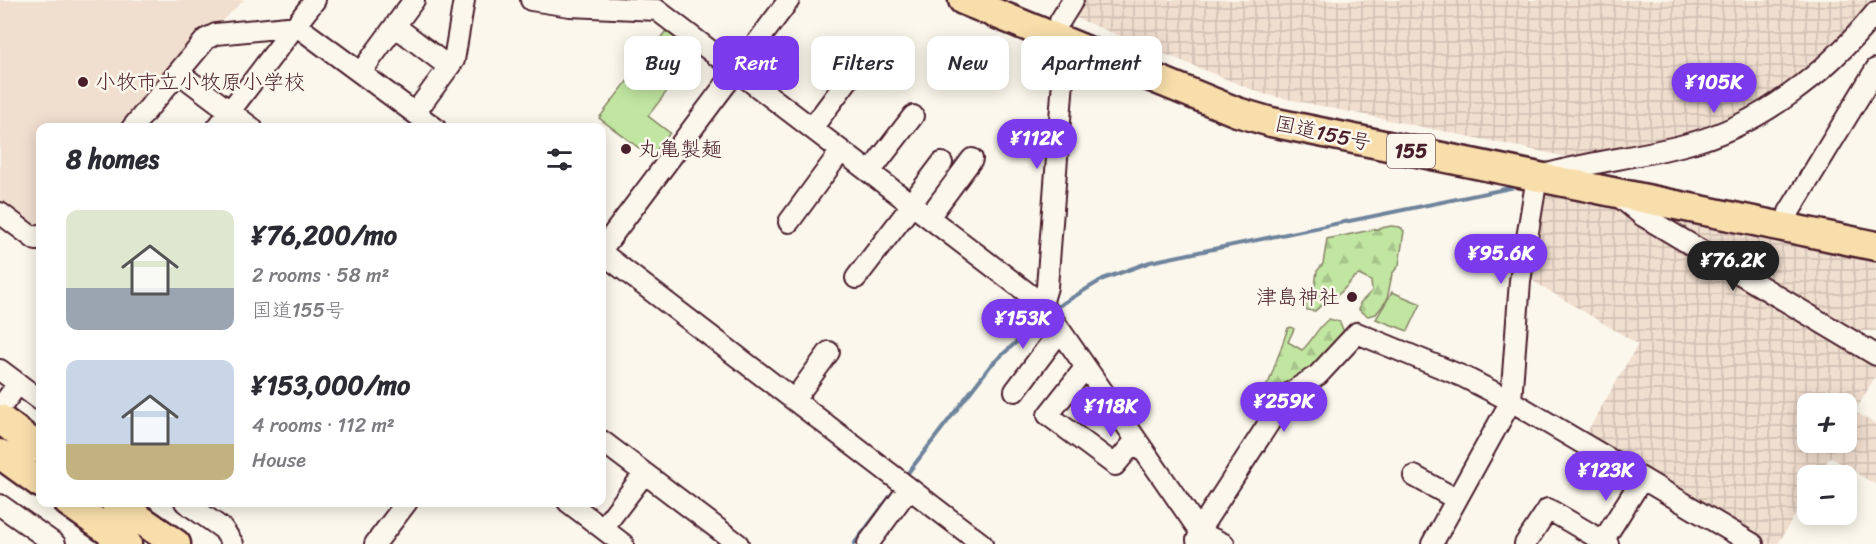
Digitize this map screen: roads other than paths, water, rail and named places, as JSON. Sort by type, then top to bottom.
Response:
[{"type":"highway","name":"国道155号","points":[[963,0],[1067,21],[1237,112],[1271,122],[1876,246]]},
{"type":"highway","name":"国道155号","points":[[1007,0],[1067,21],[1274,106],[1876,231]]},
{"type":"highway","points":[[0,419],[36,446]]},
{"type":"highway","points":[[0,454],[36,480]]},
{"type":"highway","points":[[75,507],[127,544]]},
{"type":"highway","points":[[122,507],[176,544]]},
{"type":"street","points":[[221,123],[315,0]]},
{"type":"street","points":[[361,72],[414,0]]},
{"type":"street","points":[[416,113],[454,60],[464,0]]},
{"type":"street","points":[[531,0],[570,6],[657,5],[713,51]]},
{"type":"street","points":[[762,36],[789,0]]},
{"type":"street","points":[[1432,544],[1511,400],[1520,281],[1537,177],[1569,167],[1632,158],[1687,145],[1754,117],[1802,86],[1876,12]]},
{"type":"street","points":[[1015,391],[1050,317],[1047,287],[1067,21]]},
{"type":"street","points":[[136,123],[206,39],[216,34],[297,26],[429,123]]},
{"type":"street","points":[[395,26],[449,67]]},
{"type":"street","points":[[1789,213],[1876,69]]},
{"type":"street","points":[[179,73],[245,123]]},
{"type":"street","points":[[606,246],[721,90]]},
{"type":"street","points":[[762,90],[929,218],[1050,317],[1136,440],[1198,538],[1224,544]]},
{"type":"street","points":[[812,128],[831,90]]},
{"type":"street","points":[[870,172],[913,116]]},
{"type":"street","points":[[789,222],[841,151]]},
{"type":"street","points":[[929,218],[972,159]]},
{"type":"street","points":[[856,278],[942,162]]},
{"type":"street","points":[[1614,192],[1643,216],[1876,355]]},
{"type":"street","points":[[0,213],[36,240]]},
{"type":"street","points":[[606,254],[982,544]]},
{"type":"street","points":[[1198,538],[1204,523],[1287,395],[1318,375],[1356,333],[1464,377],[1511,400],[1753,544]]},
{"type":"street","points":[[794,400],[820,355]]},
{"type":"street","points":[[1085,368],[1048,415],[1115,465],[1136,440]]},
{"type":"street","points":[[0,370],[36,397]]},
{"type":"street","points":[[0,408],[18,384]]},
{"type":"street","points":[[606,444],[738,544]]},
{"type":"street","points":[[603,528],[644,474]]},
{"type":"street","points":[[1414,476],[1456,499]]},
{"type":"street","points":[[1525,544],[1548,509],[1604,543],[1642,478]]},
{"type":"street","points":[[868,544],[903,484]]},
{"type":"street","points":[[0,505],[55,544]]},
{"type":"street","points":[[192,507],[223,529],[234,544]]},
{"type":"street","points":[[375,544],[403,507]]},
{"type":"street","points":[[575,507],[623,544]]},
{"type":"waterway","points":[[1687,154],[1714,146]]},
{"type":"waterway","points":[[1052,310],[1103,279],[1150,262],[1520,186]]},
{"type":"waterway","points":[[904,478],[991,365],[1044,317]]},
{"type":"waterway","points":[[854,544],[898,486]]},
{"type":"place","name":"小牧市立小牧原小学校","points":[[83,82]]},
{"type":"place","name":"丸亀製麺","points":[[626,149]]},
{"type":"place","name":"津島神社","points":[[1352,297]]}]
